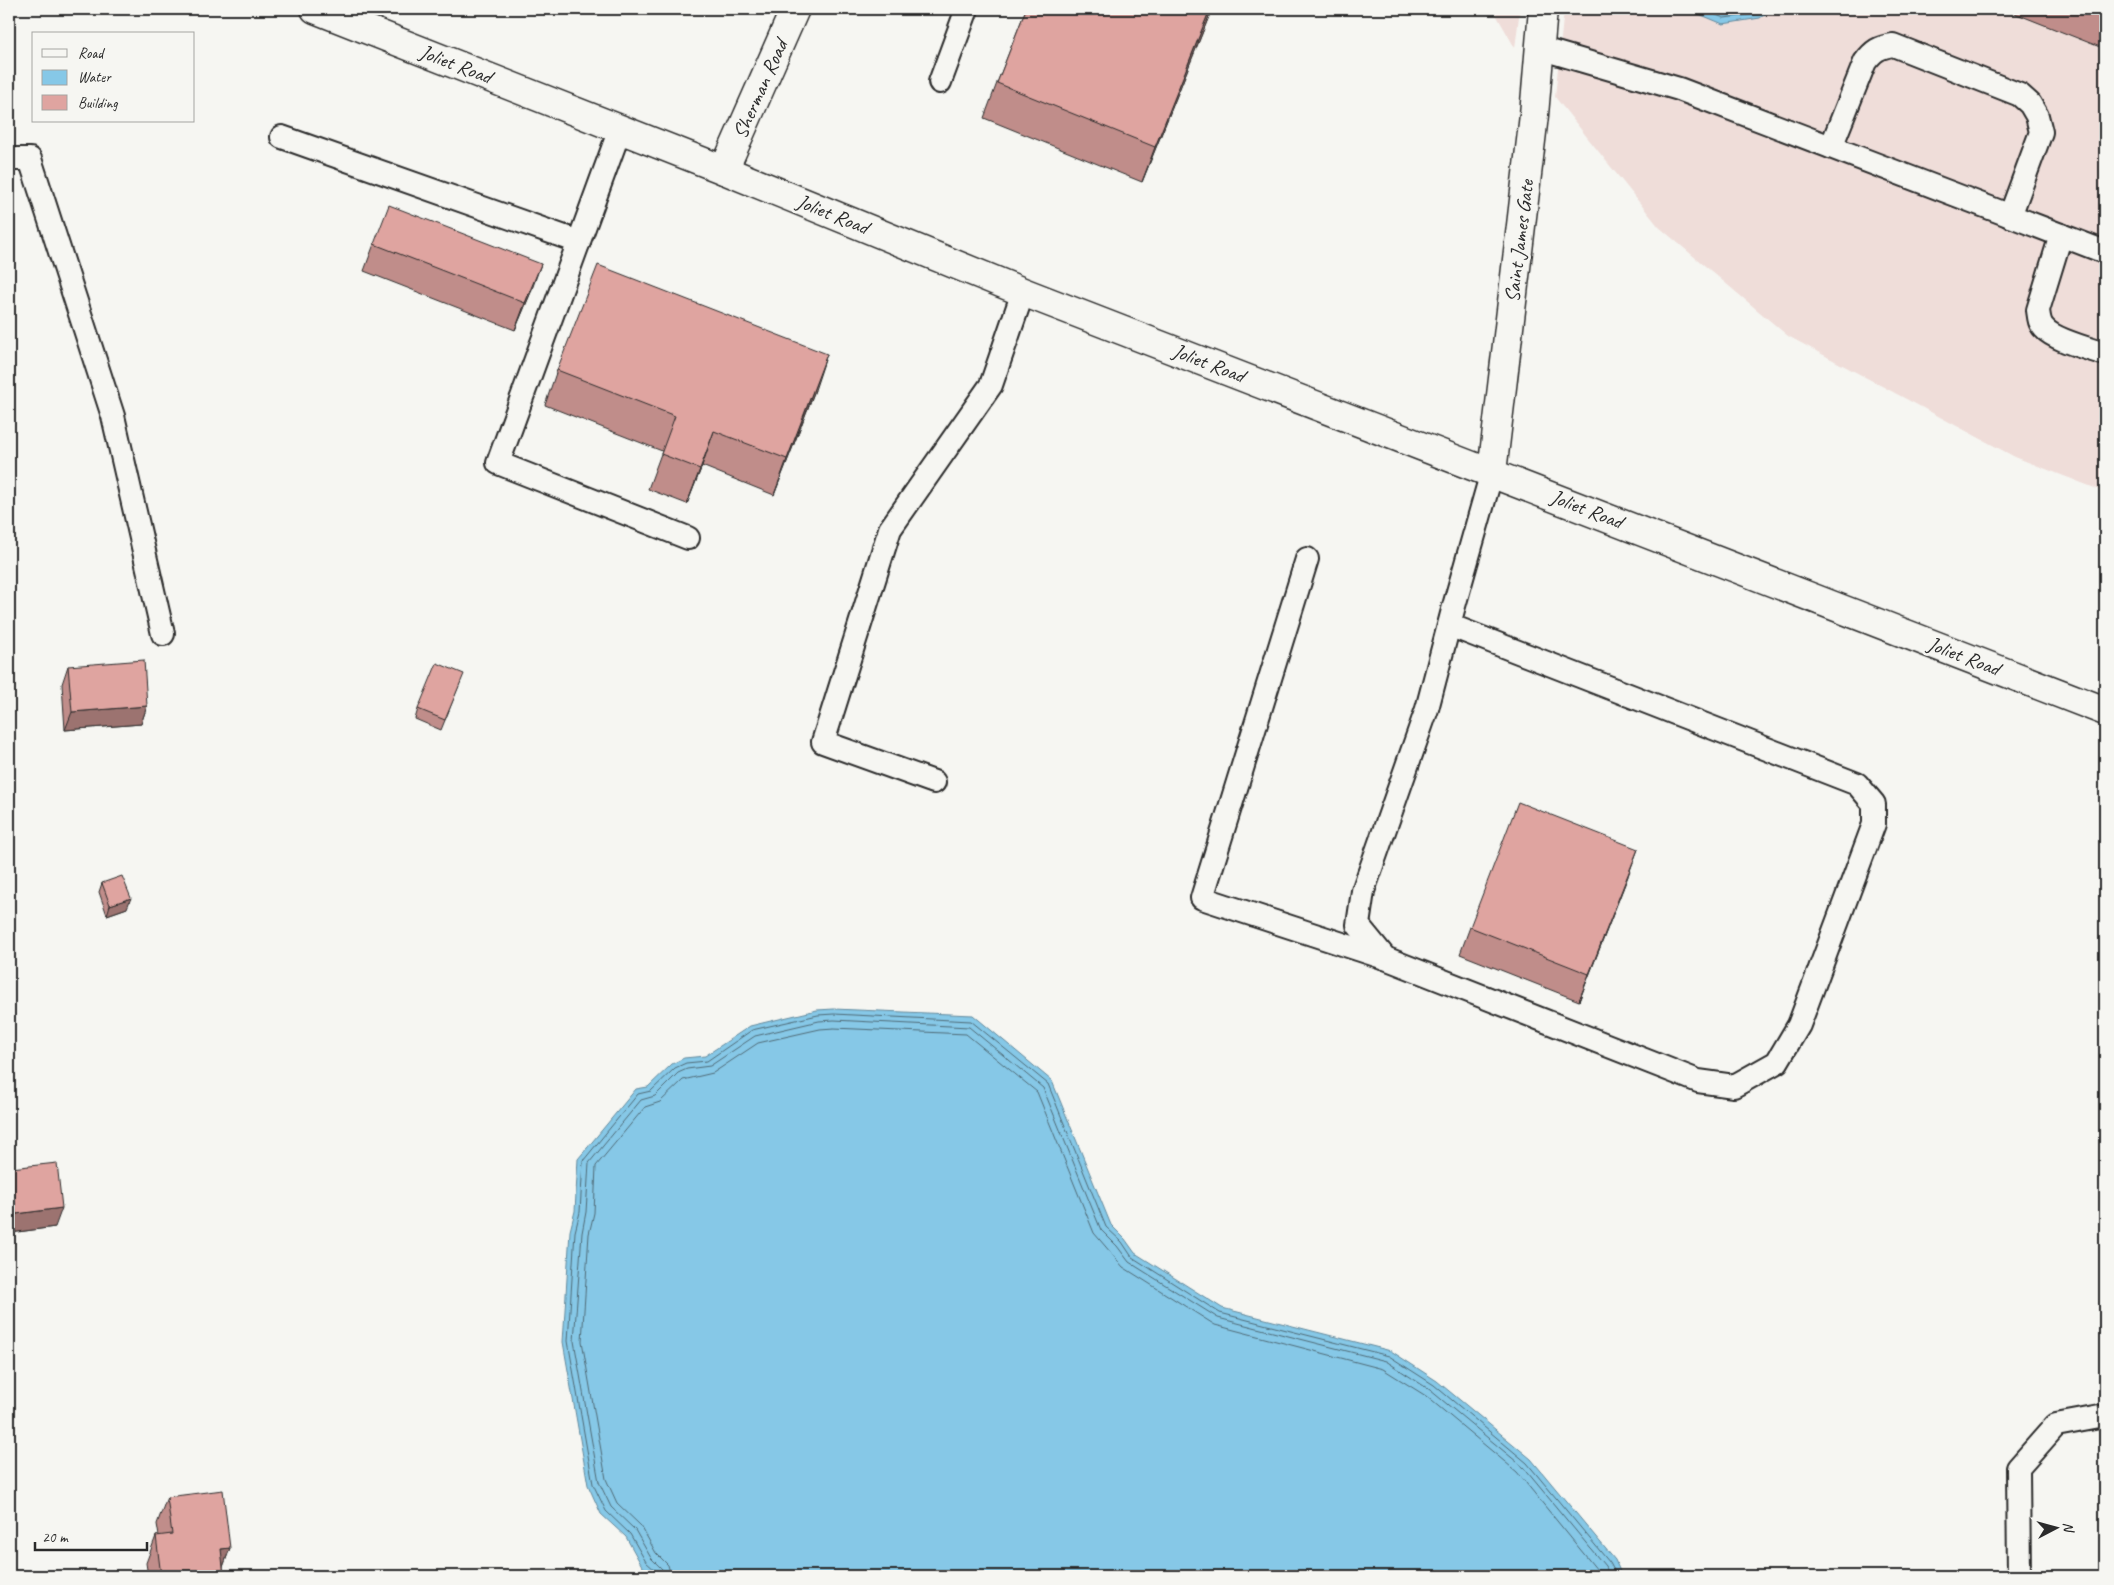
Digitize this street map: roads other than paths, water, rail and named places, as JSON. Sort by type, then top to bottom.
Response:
[{"type":"main road","name":"Joliet Road","points":[[315,9],[724,170],[1023,292],[1492,472],[2105,711]]},
{"type":"main road","name":"Sherman Road","points":[[724,170],[795,9]]},
{"type":"main road","name":"Saint James Gate","points":[[1492,472],[1534,115],[1543,9]]},
{"type":"lane","points":[[940,82],[968,9]]},
{"type":"lane","points":[[1831,147],[1865,62],[1872,53],[1882,46],[1893,45],[2020,95],[2030,104],[2037,116],[2041,132],[2010,216]]},
{"type":"lane","points":[[1539,48],[1679,90],[2105,252]]},
{"type":"lane","points":[[620,129],[498,464],[688,538]]},
{"type":"lane","points":[[282,137],[579,242]]},
{"type":"lane","points":[[9,159],[30,159],[113,416],[162,634]]},
{"type":"lane","points":[[2061,235],[2038,310],[2039,321],[2045,330],[2055,336],[2105,354]]},
{"type":"lane","points":[[934,782],[823,742],[890,530],[990,385],[1023,292]]},
{"type":"lane","points":[[1385,958],[1358,925],[1362,891],[1427,709],[1492,472]]},
{"type":"lane","points":[[1307,559],[1202,898],[1385,958],[1698,1081],[1734,1086],[1777,1062],[1799,1025],[1874,824],[1874,804],[1857,784],[1449,625]]},
{"type":"lane","points":[[2019,1576],[2018,1468],[2056,1425],[2105,1416]]},
{"type":"water","points":[[1687,9],[1772,9],[1760,18],[1723,24]]},
{"type":"water","points":[[834,1009],[973,1015],[1052,1081],[1111,1225],[1125,1239],[1135,1253],[1222,1308],[1391,1351],[1437,1381],[1531,1459],[1615,1560],[1622,1576],[655,1576],[642,1566],[626,1537],[601,1514],[588,1485],[563,1342],[570,1231],[575,1211],[578,1159],[636,1089],[648,1087],[672,1064],[684,1058],[705,1056],[750,1026],[817,1010]]}]
